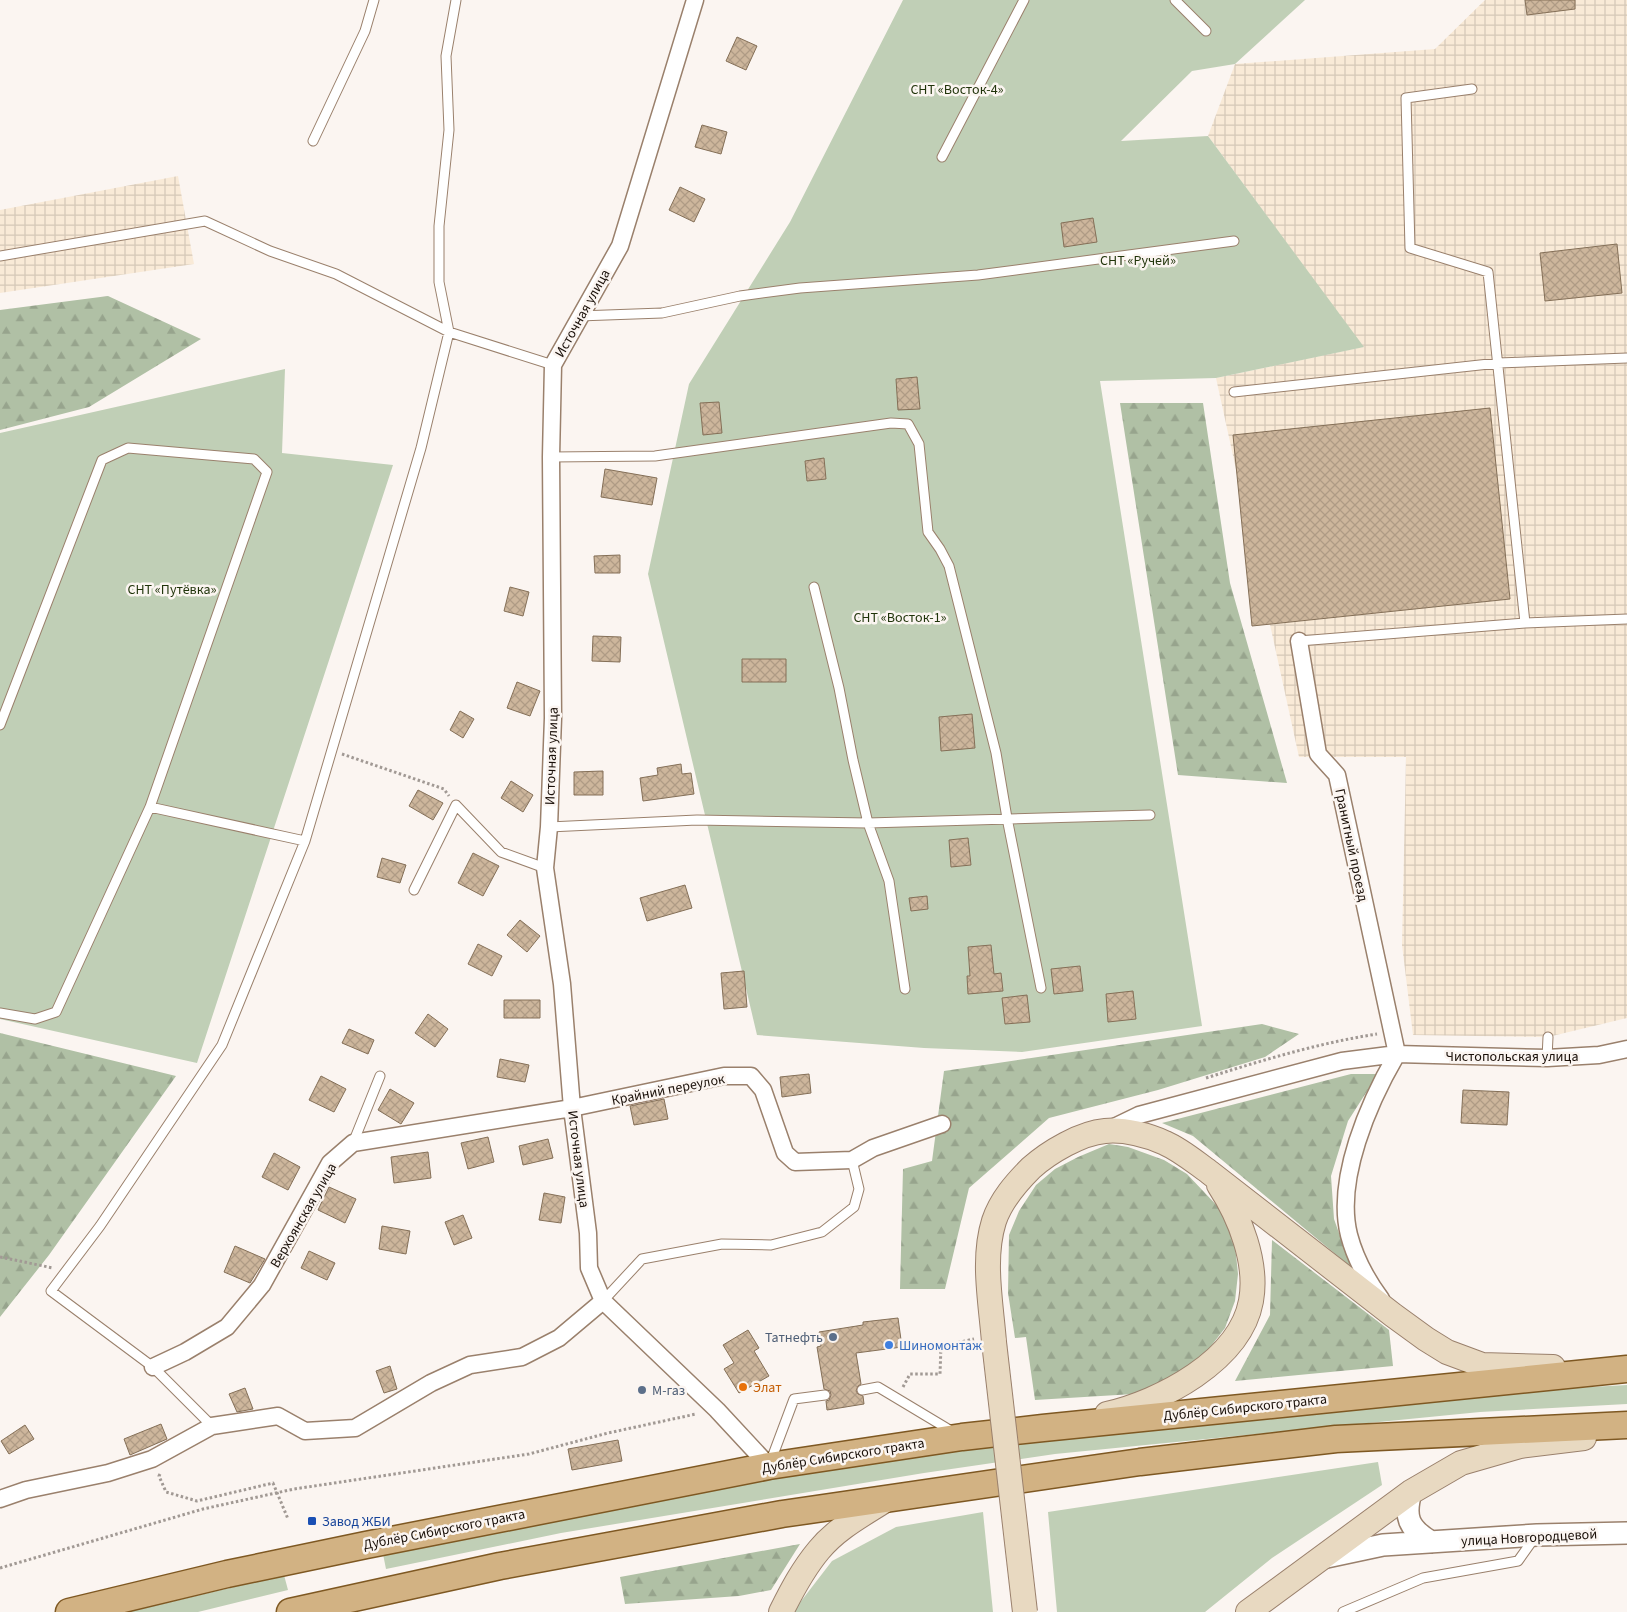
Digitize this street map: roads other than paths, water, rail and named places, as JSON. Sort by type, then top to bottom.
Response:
[{"type":"main road","points":[[1025,1612],[985,1340],[990,1244],[994,1220],[1005,1198],[1022,1178],[1038,1162],[1055,1151],[1089,1135],[1106,1131],[1130,1133],[1164,1142],[1209,1172],[1426,1340],[1448,1352],[1482,1365],[1627,1369]]},
{"type":"main road","points":[[1043,1428],[1122,1411],[1154,1399],[1206,1366],[1236,1336],[1246,1318],[1251,1302],[1250,1260],[1235,1215],[1224,1192],[1209,1172]]},
{"type":"main road","name":"Дублёр Сибирского тракта","points":[[69,1612],[227,1574],[349,1548],[769,1466],[962,1437],[1627,1369]]},
{"type":"main road","points":[[290,1612],[510,1564],[782,1514],[1140,1462],[1336,1439],[1627,1425]]},
{"type":"main road","points":[[1248,1612],[1411,1492],[1461,1463],[1520,1446],[1627,1432]]},
{"type":"main road","points":[[781,1612],[797,1580],[820,1549],[849,1523],[890,1497]]},
{"type":"street","name":"Источная улица","points":[[695,0],[620,246],[553,364],[551,457],[554,718],[549,827],[545,868],[562,984],[572,1108],[588,1233],[589,1268],[603,1301],[717,1410],[769,1466]]},
{"type":"street","name":"Гранитный проезд","points":[[1299,641],[1318,754],[1337,776],[1397,1054]]},
{"type":"street","name":"Чистопольская улица","points":[[1106,1131],[1139,1115],[1342,1061],[1397,1054],[1548,1058],[1599,1055],[1627,1049]]},
{"type":"street","points":[[1393,1315],[1374,1290],[1354,1250],[1349,1233],[1346,1205],[1349,1176],[1357,1144],[1375,1097],[1397,1054]]},
{"type":"street","name":"Крайний переулок","points":[[572,1108],[724,1076],[751,1076],[763,1090],[785,1153],[795,1162],[852,1160],[873,1148],[942,1124]]},
{"type":"street","points":[[352,1143],[572,1108]]},
{"type":"street","name":"Верхоянская улица","points":[[153,1367],[185,1352],[227,1327],[262,1285],[330,1163],[352,1143]]},
{"type":"street","points":[[0,1499],[26,1490],[108,1473],[152,1458],[212,1426],[278,1416],[305,1431],[355,1428],[432,1382],[470,1365],[522,1357],[558,1338],[603,1301]]},
{"type":"street","points":[[1411,1492],[1407,1506],[1409,1521],[1418,1534],[1431,1542]]},
{"type":"street","name":"улица Новгородцевой","points":[[1322,1558],[1383,1545],[1537,1535],[1627,1533]]},
{"type":"lane","points":[[313,141],[365,31],[374,0]]},
{"type":"lane","points":[[212,1426],[153,1367],[51,1291],[100,1226],[222,1045],[305,841],[421,448],[449,332],[439,282],[439,226],[449,130],[446,56],[456,0]]},
{"type":"lane","points":[[942,157],[1024,0]]},
{"type":"lane","points":[[1175,0],[1206,31]]},
{"type":"lane","points":[[1472,89],[1406,98],[1410,248],[1488,272],[1524,623]]},
{"type":"lane","points":[[0,256],[205,221],[270,251],[336,274],[449,332],[553,364]]},
{"type":"lane","points":[[579,316],[662,313],[740,296],[800,288],[978,275],[1234,241]]},
{"type":"lane","points":[[1234,392],[1498,363],[1627,358]]},
{"type":"lane","points":[[551,457],[654,456],[891,423],[908,424],[919,444],[928,532],[949,566],[996,753],[1041,988]]},
{"type":"lane","points":[[0,726],[102,460],[128,448],[254,459],[267,472],[150,807],[56,1012],[35,1019],[0,1013]]},
{"type":"lane","points":[[814,587],[839,688],[868,823],[889,882],[905,989]]},
{"type":"lane","points":[[1299,641],[1524,623],[1627,619]]},
{"type":"lane","points":[[414,890],[456,805],[501,852],[545,868]]},
{"type":"lane","points":[[150,807],[305,841]]},
{"type":"lane","points":[[549,827],[697,820],[868,823],[1150,815]]},
{"type":"lane","points":[[1548,1037],[1548,1058]]},
{"type":"lane","points":[[352,1143],[380,1076]]},
{"type":"lane","points":[[603,1301],[642,1259],[722,1244],[770,1245],[822,1232],[854,1207],[859,1190],[852,1160]]},
{"type":"lane","points":[[862,1390],[878,1388],[962,1437]]},
{"type":"lane","points":[[769,1466],[794,1399],[825,1395]]},
{"type":"lane","points":[[1343,1612],[1423,1578],[1518,1561],[1537,1535]]},
{"type":"place","name":"Татнефть","points":[[833,1337]]},
{"type":"place","name":"Шиномонтаж","points":[[889,1345]]},
{"type":"place","name":"Элат","points":[[743,1387]]},
{"type":"place","name":"М-газ","points":[[642,1390]]},
{"type":"place","name":"Завод ЖБИ","points":[[312,1521]]},
{"type":"park label","name":"СНТ «Восток-4»","points":[[957,89]]},
{"type":"park label","name":"СНТ «Ручей»","points":[[1138,260]]},
{"type":"park label","name":"СНТ «Путёвка»","points":[[172,589]]},
{"type":"park label","name":"СНТ «Восток-1»","points":[[900,617]]}]
